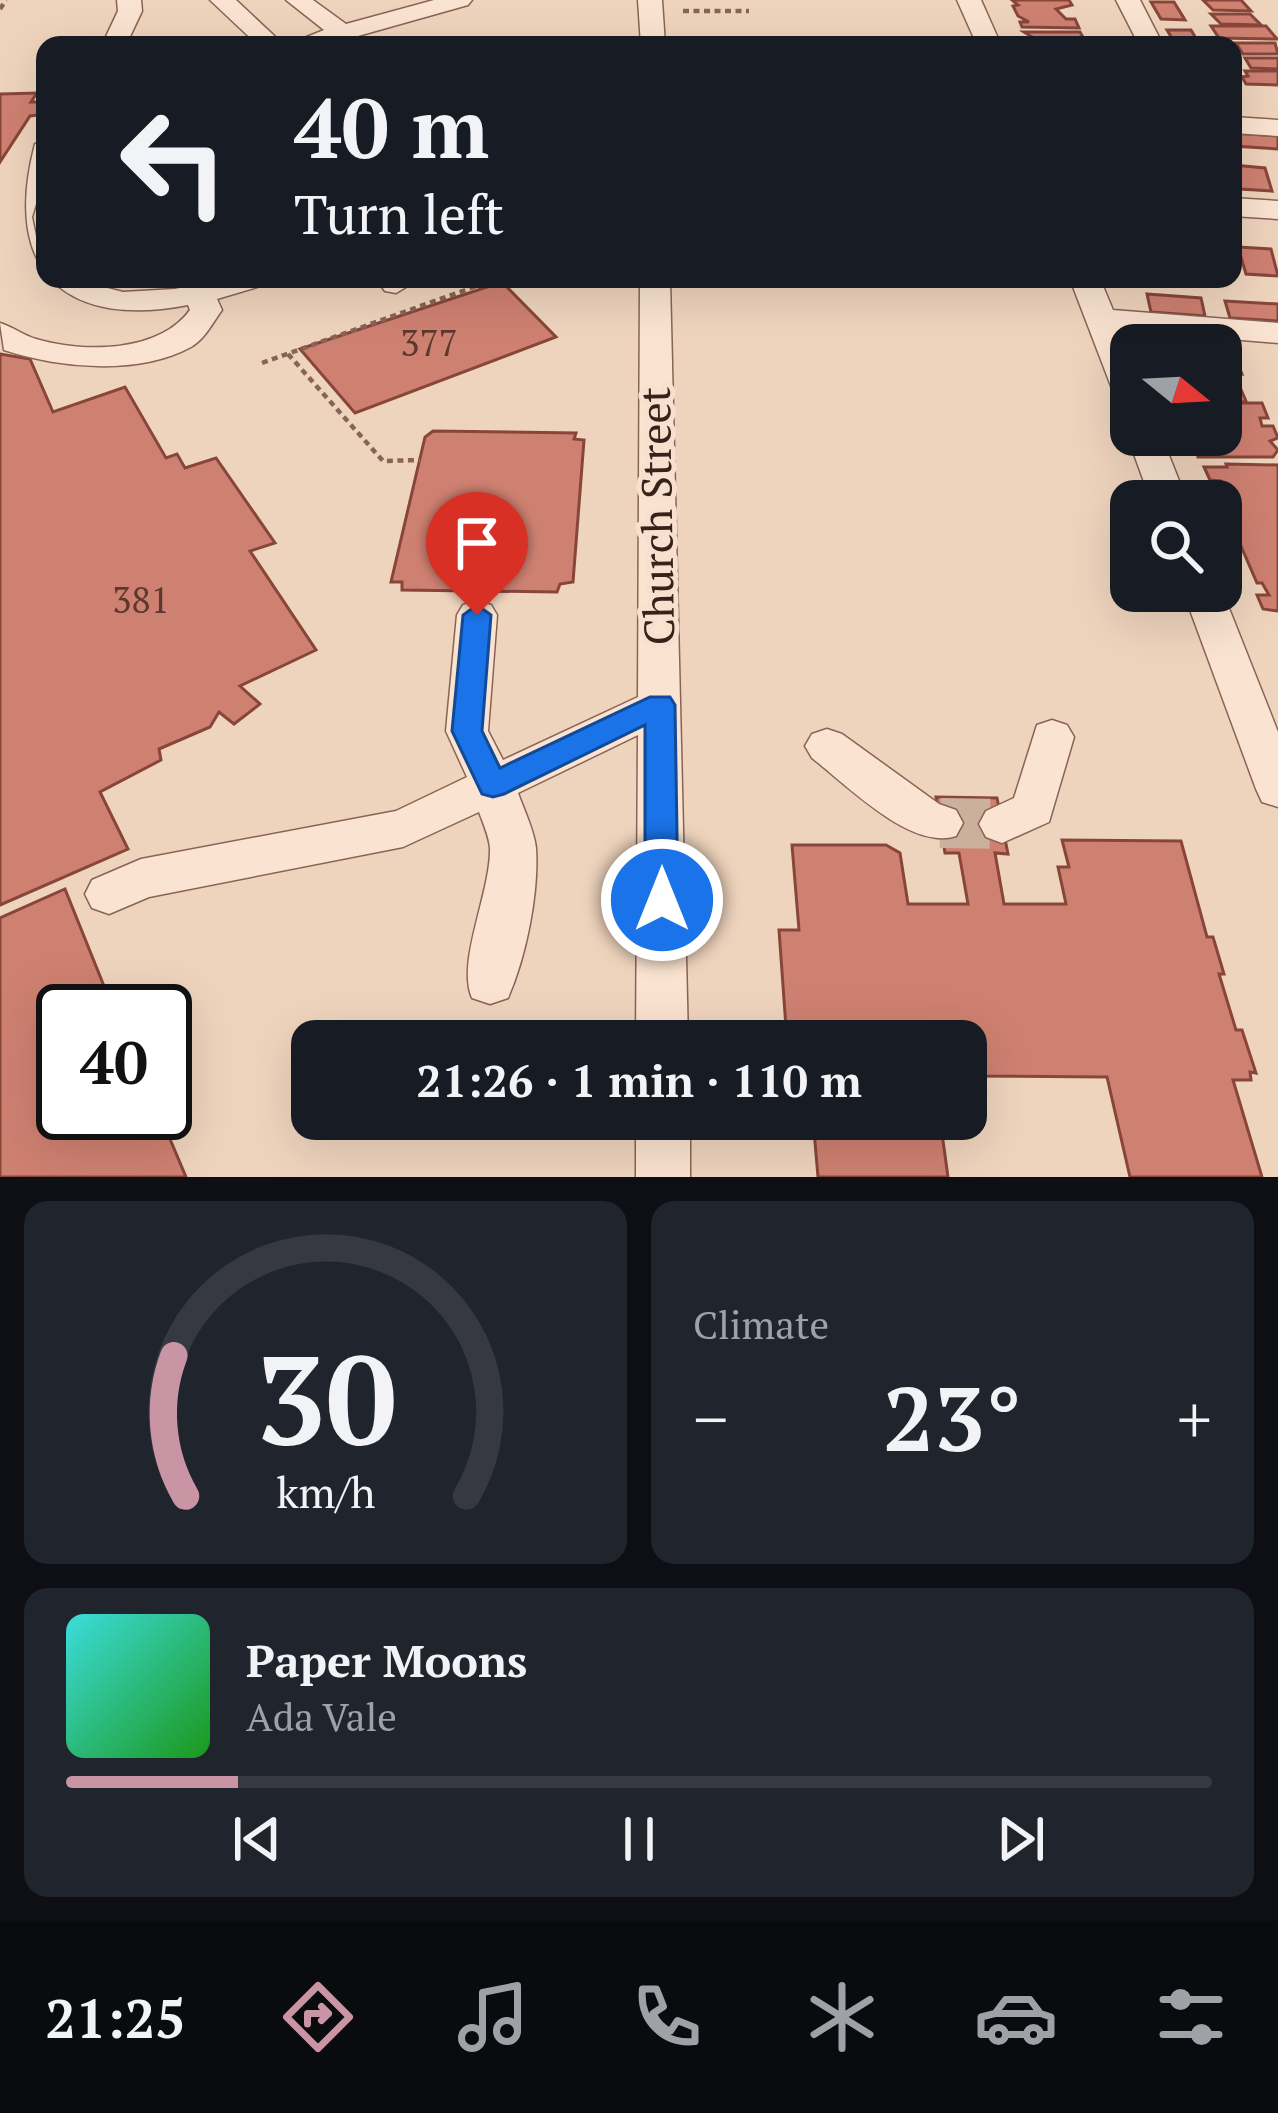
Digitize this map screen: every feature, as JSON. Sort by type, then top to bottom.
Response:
[{"type":"street","points":[[118,36],[130,11],[129,0]]},
{"type":"street","points":[[222,0],[262,36]]},
{"type":"street","points":[[298,0],[343,33]]},
{"type":"street","points":[[332,36],[460,0]]},
{"type":"street","points":[[650,0],[652,36]]},
{"type":"street","points":[[970,0],[985,36]]},
{"type":"street","points":[[1128,0],[1146,36]]},
{"type":"street","points":[[1242,126],[1278,128]]},
{"type":"street","points":[[36,163],[20,187],[7,247],[36,273]]},
{"type":"street","points":[[1242,208],[1278,210]]},
{"type":"street","points":[[1242,229],[1278,231]]},
{"type":"street","points":[[62,288],[74,295],[118,302],[200,296],[225,288]]},
{"type":"street","name":"Church Street","points":[[655,288],[662,1020]]},
{"type":"street","points":[[1089,288],[1110,343]]},
{"type":"street","points":[[0,333],[38,352],[115,353],[182,339],[206,310],[200,296]]},
{"type":"street","points":[[1101,319],[1278,333]]},
{"type":"street","points":[[1211,612],[1278,789]]},
{"type":"street","points":[[477,615],[467,731],[493,785],[513,845],[509,896],[490,982]]},
{"type":"street","points":[[109,894],[141,879],[403,828],[660,705]]},
{"type":"street","points":[[1002,824],[1033,809],[1052,737]]},
{"type":"street","points":[[827,746],[927,820],[940,823]]},
{"type":"street","points":[[663,1140],[663,1177]]},
{"type":"path","points":[[0,9],[6,0]]},
{"type":"path","points":[[683,10],[748,10]]},
{"type":"path","points":[[262,363],[471,288]]},
{"type":"path","points":[[288,354],[383,461],[420,460]]},
{"type":"building","points":[[1012,0],[1069,0],[1072,5],[1056,9],[1066,19],[1075,19],[1079,28],[1022,27],[1020,22],[1029,22],[1018,16],[1013,6],[1018,5]]},
{"type":"building","points":[[1203,0],[1241,0],[1251,11],[1213,10]]},
{"type":"building","points":[[1151,2],[1174,2],[1185,20],[1161,19]]},
{"type":"building","points":[[1211,14],[1250,14],[1261,25],[1221,24]]},
{"type":"building","points":[[1211,26],[1266,26],[1277,39],[1242,36],[1218,36]]},
{"type":"building","points":[[1167,30],[1191,30],[1195,36],[1171,36]]},
{"type":"building","points":[[1024,32],[1080,32],[1082,36]]},
{"type":"building","points":[[1242,43],[1275,43],[1278,54],[1243,54]]},
{"type":"building","points":[[1245,58],[1278,58],[1278,69],[1251,68]]},
{"type":"building","points":[[1245,71],[1278,71],[1278,85],[1246,84]]},
{"type":"building","points":[[36,93],[31,102],[36,102],[36,115],[30,116],[0,162],[0,94]]},
{"type":"building","points":[[1242,134],[1278,136],[1278,149],[1242,147]]},
{"type":"building","points":[[1242,166],[1265,168],[1272,191],[1242,189]]},
{"type":"building","points":[[1242,247],[1271,249],[1278,276],[1246,274]]},
{"type":"building","points":[[484,288],[508,288],[556,337],[355,413],[300,349]]},
{"type":"building","points":[[1147,294],[1201,298],[1205,316],[1151,312]]},
{"type":"building","points":[[1225,301],[1278,304],[1278,321],[1230,318]]},
{"type":"building","points":[[0,354],[30,359],[53,412],[125,387],[166,458],[177,454],[185,468],[216,458],[275,543],[250,551],[316,650],[240,686],[260,704],[234,724],[219,712],[210,727],[159,749],[161,760],[100,792],[128,849],[0,905]]},
{"type":"building","points":[[1242,403],[1262,403],[1268,418],[1260,418],[1262,426],[1273,426],[1278,438],[1270,441],[1278,450],[1273,457],[1198,457],[1242,456]]},
{"type":"building","points":[[433,431],[576,433],[574,439],[584,440],[573,582],[560,584],[557,592],[402,590],[402,582],[391,582],[425,437]]},
{"type":"building","points":[[1278,465],[1278,611],[1263,609],[1257,595],[1269,595],[1257,583],[1242,548],[1242,480],[1210,480],[1204,467]]},
{"type":"building","points":[[936,797],[997,798],[1008,854],[995,853],[1004,904],[1066,904],[1058,867],[1069,867],[1062,840],[1181,841],[1207,937],[1213,937],[1224,974],[1219,974],[1236,1030],[1242,1030],[1256,1073],[1250,1072],[1251,1080],[1233,1080],[1262,1177],[1130,1177],[1107,1077],[987,1076],[987,1020],[785,1020],[779,930],[799,930],[792,845],[886,845],[900,853],[908,904],[968,904],[959,853],[945,853]]},
{"type":"building","points":[[65,889],[103,984],[36,984],[36,1140],[170,1140],[186,1177],[0,1177],[0,918]]},
{"type":"building","points":[[815,1140],[943,1140],[948,1177],[818,1177]]},
{"type":"tunnel","points":[[940,823],[1002,824]]},
{"type":"route","points":[[477,615],[467,731],[493,785],[660,705],[662,900]]}]
